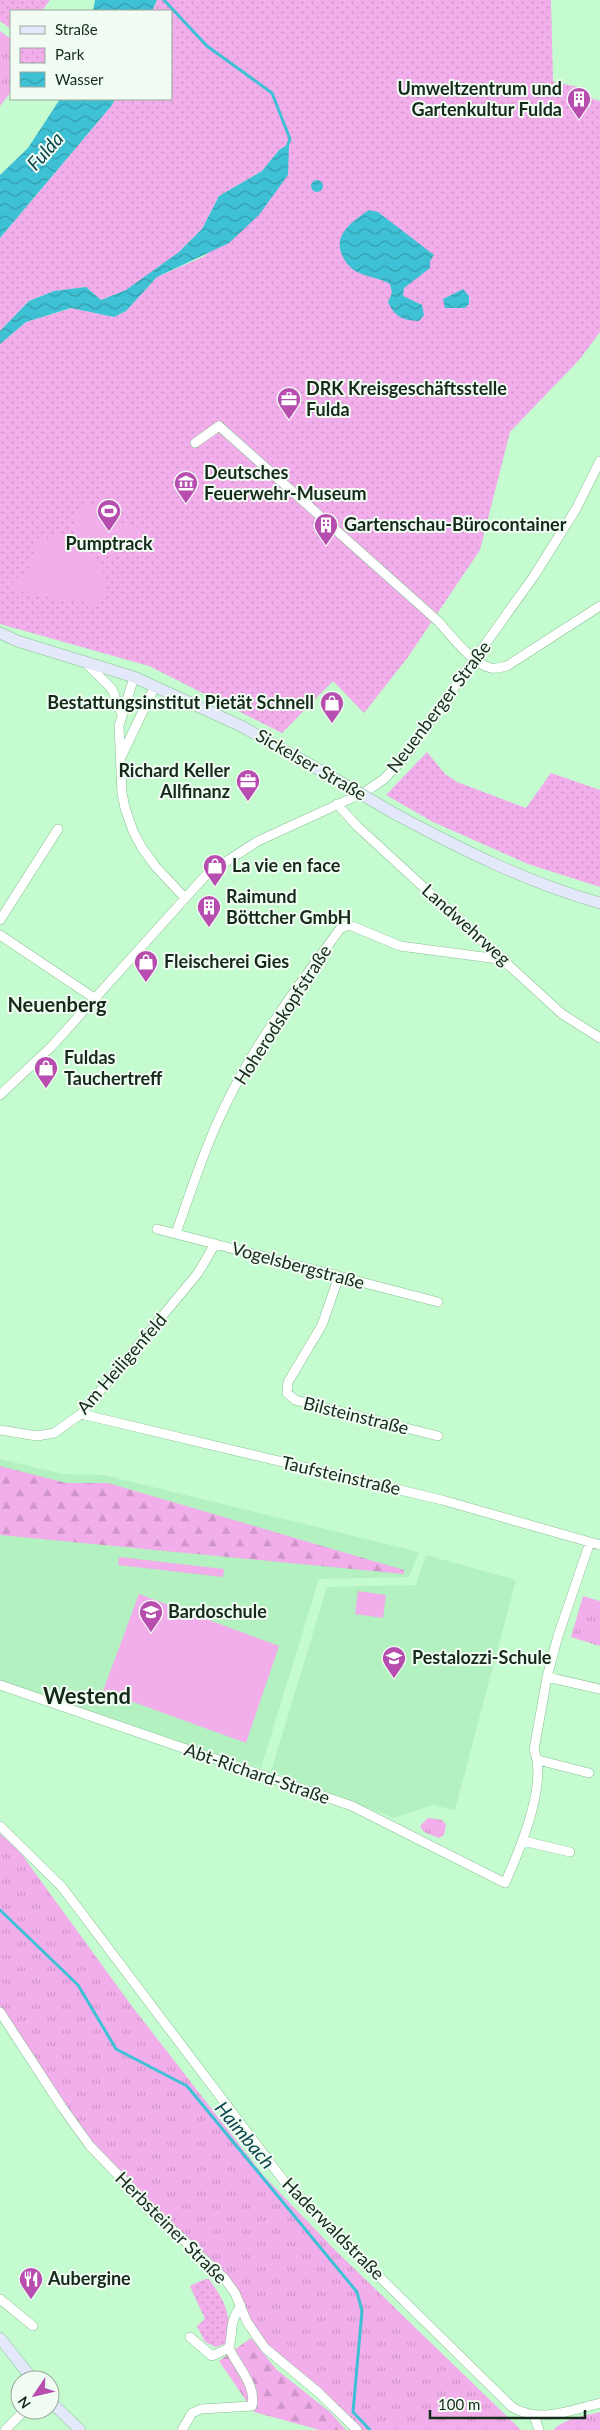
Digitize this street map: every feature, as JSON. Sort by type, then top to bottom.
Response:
[{"type":"main road","name":"Sickelser Straße","points":[[0,633],[16,641],[83,660],[155,686],[241,726],[398,815],[503,869],[549,887],[600,902]]},
{"type":"main road","name":"Sickelser Straße","points":[[0,640],[16,641]]},
{"type":"main road","points":[[0,2338],[25,2370]]},
{"type":"main road","points":[[60,2411],[80,2430]]},
{"type":"street","points":[[195,443],[219,426],[439,622],[458,644],[475,659],[491,668],[507,666],[600,606]]},
{"type":"street","name":"Neuenberger Straße","points":[[0,1095],[52,1046],[184,897],[207,874],[235,854],[258,841],[365,792],[384,779],[403,759],[549,553],[576,509],[600,461]]},
{"type":"street","points":[[83,660],[112,690],[122,712]]},
{"type":"street","points":[[134,677],[122,712],[118,734],[122,755],[122,793],[133,831],[156,867],[184,897]]},
{"type":"street","points":[[122,755],[155,686]]},
{"type":"street","name":"Landwehrweg","points":[[337,804],[358,827],[506,960],[562,1014],[600,1038]]},
{"type":"street","points":[[0,920],[58,829]]},
{"type":"street","name":"Hoherodskopfstraße","points":[[176,1233],[206,1150],[229,1098],[260,1043],[340,929],[352,926],[400,946],[506,960]]},
{"type":"street","points":[[0,935],[94,998]]},
{"type":"street","name":"Vogelsbergstraße","points":[[157,1229],[438,1302]]},
{"type":"street","name":"Am Heiligenfeld","points":[[0,1430],[22,1435],[54,1433],[81,1414],[198,1273],[215,1244]]},
{"type":"street","name":"Bilsteinstraße","points":[[339,1276],[322,1325],[288,1382],[287,1393],[295,1400],[438,1436]]},
{"type":"street","name":"Taufsteinstraße","points":[[81,1414],[442,1500],[600,1545]]},
{"type":"street","points":[[570,1852],[523,1841],[530,1819],[538,1760],[534,1750],[547,1677],[558,1636],[590,1542]]},
{"type":"street","points":[[547,1677],[600,1689]]},
{"type":"street","name":"Abt-Richard-Straße","points":[[0,1685],[352,1806],[505,1883],[523,1841]]},
{"type":"street","points":[[538,1760],[590,1773]]},
{"type":"street","name":"Haderwaldstraße","points":[[0,1826],[62,1886],[290,2189],[512,2407],[534,2416]]},
{"type":"street","name":"Herbsteiner Straße","points":[[0,2012],[90,2146],[158,2216],[224,2278],[235,2293],[247,2322],[265,2348],[318,2392],[357,2430]]},
{"type":"street","points":[[0,2299],[33,2326]]},
{"type":"street","points":[[182,2430],[192,2414],[201,2409],[252,2406],[254,2398],[250,2386],[229,2348],[232,2337],[232,2319],[241,2306]]},
{"type":"street","points":[[190,2337],[212,2356],[229,2348]]},
{"type":"street","points":[[539,2430],[534,2416],[553,2414],[600,2402]]},
{"type":"street","points":[[5,2430],[15,2420]]},
{"type":"shaded area","name":"Bardoschule","points":[[0,1459],[63,1474],[104,1475],[419,1552],[409,1577],[319,1579],[261,1768],[0,1688]]},
{"type":"shaded area","name":"Pestalozzi-Schule","points":[[426,1555],[516,1580],[455,1810],[432,1805],[394,1818],[271,1771],[327,1587],[416,1585]]},
{"type":"green space","points":[[0,0],[50,0],[43,10],[10,10],[10,28],[0,21]]},
{"type":"green space","points":[[157,0],[551,0],[553,82],[584,88],[593,99],[600,101],[600,332],[580,359],[510,432],[480,550],[408,657],[364,713],[333,681],[282,733],[149,666],[0,624],[0,344],[26,322],[72,308],[114,317],[126,311],[157,277],[205,256],[289,144],[279,150],[262,171],[219,196],[202,229],[179,252],[127,290],[101,300],[86,287],[54,291],[29,301],[0,331],[0,238],[114,100],[172,100],[172,10],[152,10]]},
{"type":"green space","points":[[0,31],[10,38],[10,93],[0,106]]},
{"type":"green space","name":"Pumptrack","points":[[91,504],[96,505],[108,521],[136,525],[142,533],[141,538],[132,545],[122,546],[109,557],[87,545],[78,533],[76,519],[78,510]]},
{"type":"green space","points":[[68,532],[105,575],[106,583],[102,599],[94,604],[16,591],[11,584],[29,569],[36,547],[44,540]]},
{"type":"green space","points":[[427,752],[445,774],[457,782],[526,808],[551,773],[600,790],[600,887],[528,864],[433,822],[386,795]]},
{"type":"green space","points":[[0,1466],[66,1483],[108,1483],[404,1570],[404,1574],[0,1535]]},
{"type":"green space","points":[[119,1557],[224,1569],[223,1577],[118,1565]]},
{"type":"green space","points":[[358,1591],[386,1595],[383,1618],[355,1614]]},
{"type":"green space","points":[[139,1594],[279,1646],[246,1743],[103,1691]]},
{"type":"green space","points":[[583,1596],[600,1601],[600,1646],[571,1637]]},
{"type":"green space","points":[[428,1818],[442,1820],[446,1825],[444,1835],[439,1838],[424,1832],[420,1826]]},
{"type":"green space","points":[[0,1834],[17,1848],[131,2005],[263,2175],[334,2249],[521,2430],[354,2430],[261,2341],[221,2281],[102,2156],[0,2018]]},
{"type":"green space","points":[[209,2279],[220,2295],[228,2316],[228,2343],[216,2347],[205,2342],[197,2326],[205,2319],[190,2286]]},
{"type":"green space","points":[[251,2338],[277,2370],[330,2412],[346,2430],[320,2430],[254,2412],[219,2361]]},
{"type":"green space","points":[[600,2412],[600,2430],[553,2430],[569,2420]]},
{"type":"water","points":[[95,0],[157,0],[152,10],[93,10]]},
{"type":"water","name":"Fulda","points":[[59,100],[114,100],[0,238],[0,175],[28,148]]},
{"type":"water","points":[[289,144],[288,175],[259,215],[229,243],[157,277],[126,311],[114,317],[71,308],[26,322],[0,344],[0,331],[29,301],[54,291],[86,287],[101,300],[126,290],[179,252],[202,229],[219,196],[262,171],[279,150]]},
{"type":"water","points":[[315,180],[319,180],[323,186],[319,192],[315,192],[311,188],[311,184]]},
{"type":"water","points":[[369,210],[378,212],[434,255],[430,261],[430,268],[404,288],[403,296],[422,305],[424,315],[419,321],[404,319],[396,314],[388,302],[392,293],[390,284],[352,269],[342,255],[340,241],[342,234]]},
{"type":"water","points":[[463,289],[469,296],[469,304],[465,308],[445,308],[443,299]]},
{"type":"waterway","points":[[164,0],[207,46],[272,93],[290,139],[287,147]]},
{"type":"waterway","name":"Haimbach","points":[[0,1910],[78,1985],[116,2049],[187,2086],[357,2292],[362,2311],[353,2412],[370,2430]]},
{"type":"place","name":"Umweltzentrum und Gartenkultur Fulda","points":[[579,120]]},
{"type":"place","name":"DRK Kreisgeschäftsstelle Fulda","points":[[289,420]]},
{"type":"place","name":"Deutsches Feuerwehr-Museum","points":[[186,504]]},
{"type":"place","name":"Pumptrack","points":[[109,532]]},
{"type":"place","name":"Gartenschau-Bürocontainer","points":[[326,546]]},
{"type":"place","name":"Bestattungsinstitut Pietät Schnell","points":[[332,724]]},
{"type":"place","name":"Richard Keller Allfinanz","points":[[248,802]]},
{"type":"place","name":"La vie en face","points":[[215,887]]},
{"type":"place","name":"Raimund Böttcher GmbH","points":[[209,928]]},
{"type":"place","name":"Fleischerei Gies","points":[[146,983]]},
{"type":"place","name":"Fuldas Tauchertreff","points":[[46,1089]]},
{"type":"place","name":"Bardoschule","points":[[151,1633]]},
{"type":"place","name":"Pestalozzi-Schule","points":[[394,1679]]},
{"type":"place","name":"Aubergine","points":[[31,2300]]},
{"type":"district","name":"Neuenberg","points":[[57,1005]]},
{"type":"district","name":"Westend","points":[[87,1696]]}]
